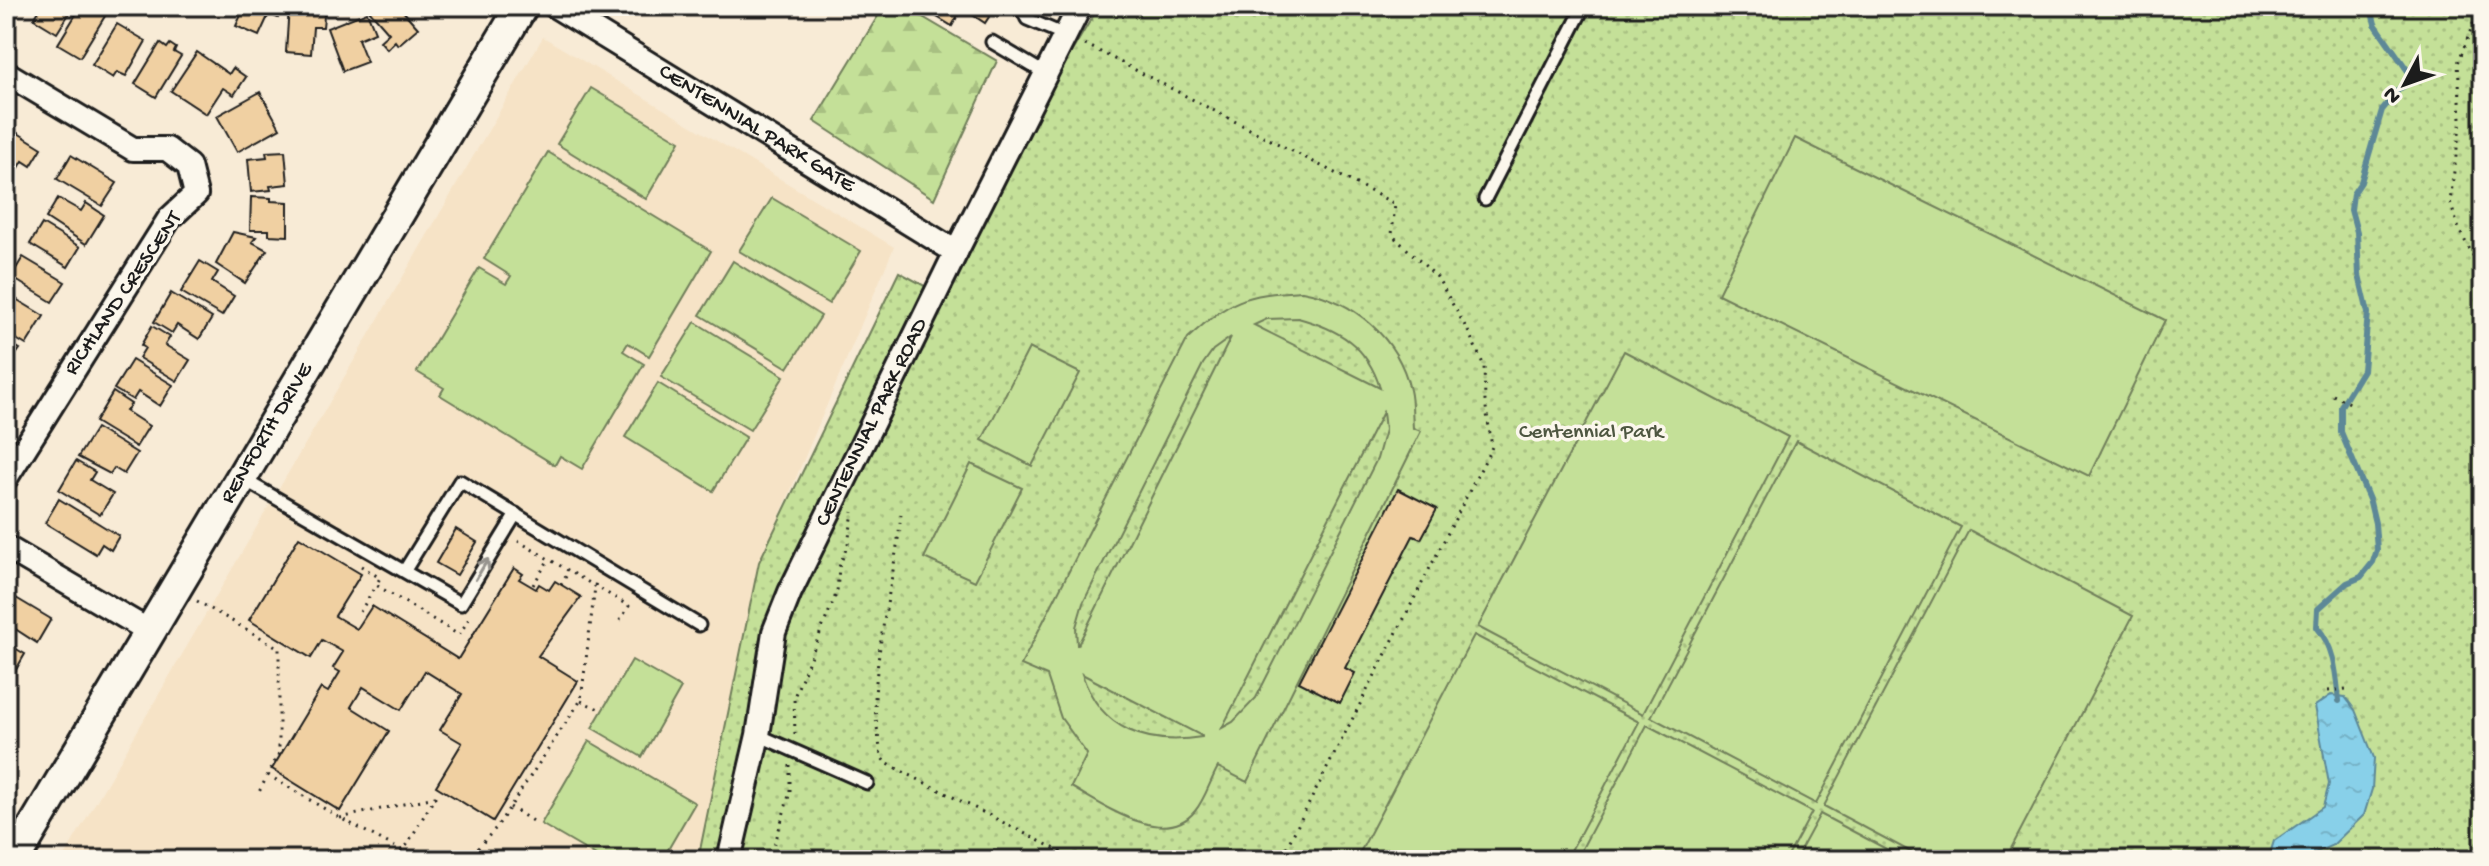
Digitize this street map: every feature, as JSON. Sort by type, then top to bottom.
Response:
[{"type":"main road","name":"RENFORTH DRIVE","points":[[14,860],[522,6]]},
{"type":"street","name":"CENTENNIAL PARK GATE","points":[[555,6],[956,252]]},
{"type":"street","name":"CENTENNIAL PARK ROAD","points":[[729,860],[758,735],[774,632],[790,592],[1046,74],[1073,39],[1080,6]]},
{"type":"street","name":"RICHLAND CRESCENT","points":[[6,73],[133,149],[167,149],[189,166],[196,194],[169,219],[6,478]]},
{"type":"street","points":[[6,547],[149,631]]},
{"type":"lane","points":[[1021,6],[1027,19],[1073,39]]},
{"type":"lane","points":[[1485,199],[1584,6]]},
{"type":"lane","points":[[992,42],[1046,74]]},
{"type":"lane","points":[[241,477],[461,604],[516,514]]},
{"type":"lane","points":[[405,570],[460,481],[699,625]]},
{"type":"lane","points":[[758,735],[867,783]]},
{"type":"path","points":[[2483,10],[2473,24],[2458,63],[2461,118],[2450,202],[2460,232],[2483,273]]},
{"type":"path","points":[[1073,39],[1395,204],[1392,235],[1437,277],[1484,366],[1485,401],[1492,447],[1280,860]]},
{"type":"path","points":[[2333,395],[2354,405]]},
{"type":"path","points":[[770,860],[790,792],[794,697],[837,592],[839,567],[848,544],[855,505]]},
{"type":"path","points":[[901,514],[875,702],[881,757],[886,763],[1077,860]]},
{"type":"path","points":[[516,540],[629,606],[619,622]]},
{"type":"path","points":[[533,585],[549,559]]},
{"type":"path","points":[[355,562],[380,578],[360,612]]},
{"type":"path","points":[[467,860],[496,828],[580,700],[598,564]]},
{"type":"path","points":[[561,585],[569,571]]},
{"type":"path","points":[[376,585],[459,635],[476,608]]},
{"type":"path","points":[[194,600],[279,648],[279,753],[258,794]]},
{"type":"path","points":[[2328,691],[2346,689]]},
{"type":"path","points":[[580,700],[599,709]]},
{"type":"path","points":[[268,775],[420,860]]},
{"type":"path","points":[[340,818],[435,797],[404,850]]},
{"type":"path","points":[[510,807],[537,824]]},
{"type":"shaded area","points":[[543,37],[894,247],[759,565],[700,860],[62,860]]},
{"type":"green space","points":[[884,6],[904,6],[997,61],[934,199],[814,121]]},
{"type":"green space","name":"Centennial Park","points":[[1099,6],[2483,6],[2483,860],[698,860],[759,562],[899,272],[930,289]]},
{"type":"green space","points":[[591,88],[680,141],[646,199],[557,144]]},
{"type":"green space","points":[[1795,138],[2165,320],[2089,476],[1718,294]]},
{"type":"green space","points":[[548,152],[711,251],[649,356],[628,343],[623,351],[644,364],[582,469],[560,456],[555,465],[440,395],[444,388],[417,372],[479,268],[506,284],[511,276],[484,259]]},
{"type":"green space","points":[[772,198],[861,251],[829,304],[739,251]]},
{"type":"green space","points":[[733,261],[821,316],[788,368],[700,315]]},
{"type":"green space","points":[[1302,291],[1339,303],[1355,312],[1384,338],[1404,371],[1411,395],[1413,428],[1421,431],[1247,782],[1218,767],[1202,801],[1182,822],[1167,826],[1133,820],[1071,787],[1087,754],[1061,718],[1047,676],[1021,665],[1188,338],[1215,315],[1239,301],[1266,294]],"holes":[[[1298,318],[1338,334],[1367,360],[1380,388],[1254,325],[1267,319]],[[1231,337],[1077,645],[1076,627],[1083,603],[1203,364],[1213,350]],[[1383,412],[1385,430],[1377,459],[1256,698],[1233,722],[1222,728]],[[1082,674],[1202,737],[1163,739],[1129,730],[1101,709]]]},
{"type":"green space","points":[[695,322],[784,376],[750,430],[661,377]]},
{"type":"green space","points":[[1029,348],[1080,373],[1032,466],[982,440]]},
{"type":"green space","points":[[1624,351],[1788,437],[1643,714],[1478,627]]},
{"type":"green space","points":[[658,383],[746,437],[713,491],[625,437]]},
{"type":"green space","points":[[1796,441],[1961,527],[1816,804],[1651,717]]},
{"type":"green space","points":[[971,464],[1022,488],[975,581],[924,558]]},
{"type":"green space","points":[[1969,530],[2133,616],[2005,860],[1926,860],[1824,806]]},
{"type":"green space","points":[[1474,635],[1639,722],[1566,860],[1356,860]]},
{"type":"green space","points":[[632,660],[681,688],[642,757],[592,728]]},
{"type":"green space","points":[[1647,725],[1812,812],[1786,860],[1576,860]]},
{"type":"green space","points":[[589,741],[695,803],[662,860],[603,860],[541,824]]},
{"type":"green space","points":[[1820,814],[1907,860],[1795,860]]},
{"type":"water","points":[[2331,695],[2345,697],[2355,710],[2374,758],[2372,789],[2364,815],[2333,845],[2299,860],[2268,860],[2274,841],[2323,807],[2329,784],[2315,706]]},
{"type":"building","points":[[42,6],[74,6],[57,33],[34,19]]},
{"type":"building","points":[[81,6],[88,6],[105,16],[80,57],[58,44]]},
{"type":"building","points":[[245,6],[283,6],[278,18],[269,14],[259,36],[236,26]]},
{"type":"building","points":[[289,6],[325,6],[323,27],[313,27],[311,54],[286,52]]},
{"type":"building","points":[[372,6],[406,6],[402,10],[418,28],[398,45],[395,41],[387,49],[380,41],[389,33],[368,9]]},
{"type":"building","points":[[919,6],[996,6],[985,23],[962,8],[952,26]]},
{"type":"building","points":[[367,12],[375,32],[358,39],[367,62],[343,71],[327,28]]},
{"type":"building","points":[[117,24],[146,41],[126,76],[117,72],[113,78],[92,65]]},
{"type":"building","points":[[160,43],[167,48],[170,44],[176,48],[174,52],[181,56],[156,97],[135,84]]},
{"type":"building","points":[[197,52],[229,74],[233,68],[246,77],[234,95],[223,88],[206,114],[171,91]]},
{"type":"building","points":[[260,92],[280,128],[237,152],[217,116]]},
{"type":"building","points":[[13,130],[42,148],[31,166],[23,161],[9,184],[6,182],[6,141]]},
{"type":"building","points":[[285,151],[288,184],[251,192],[248,159],[267,157],[266,152]]},
{"type":"building","points":[[71,155],[117,183],[102,206],[57,179]]},
{"type":"building","points":[[251,197],[288,202],[288,236],[269,235],[269,230],[250,230]]},
{"type":"building","points":[[58,198],[81,211],[86,203],[104,215],[86,244],[46,218]]},
{"type":"building","points":[[42,224],[80,247],[68,267],[30,244]]},
{"type":"building","points":[[233,232],[256,237],[252,242],[267,250],[245,283],[216,264]]},
{"type":"building","points":[[23,257],[65,282],[52,302],[11,277]]},
{"type":"building","points":[[200,261],[218,272],[212,282],[234,296],[222,316],[181,292]]},
{"type":"building","points":[[6,293],[44,316],[26,345],[8,334],[13,326],[6,322]]},
{"type":"building","points":[[171,293],[212,318],[199,339],[177,325],[172,333],[154,322]]},
{"type":"building","points":[[152,326],[170,337],[165,345],[190,360],[177,381],[139,358],[145,348],[141,345]]},
{"type":"building","points":[[6,341],[20,349],[6,368]]},
{"type":"building","points":[[132,360],[173,385],[160,406],[138,392],[133,400],[114,389]]},
{"type":"building","points":[[113,392],[131,404],[126,411],[149,426],[136,447],[95,422]]},
{"type":"building","points":[[96,428],[137,453],[124,474],[114,468],[110,474],[78,457]]},
{"type":"building","points":[[76,461],[95,472],[90,480],[113,494],[100,515],[59,490]]},
{"type":"building","points":[[1398,489],[1437,509],[1421,539],[1413,536],[1345,668],[1355,673],[1340,703],[1299,682]]},
{"type":"building","points":[[59,499],[119,536],[111,550],[102,544],[96,554],[45,523]]},
{"type":"building","points":[[456,529],[477,542],[457,575],[436,563]]},
{"type":"building","points":[[299,537],[361,574],[335,616],[357,629],[372,606],[458,659],[514,568],[523,574],[519,579],[536,589],[539,584],[549,590],[555,581],[581,597],[538,656],[578,681],[493,821],[436,786],[462,743],[440,730],[462,694],[425,671],[401,710],[363,687],[351,707],[389,731],[340,811],[272,769],[321,688],[328,692],[340,672],[333,668],[343,652],[322,640],[311,658],[249,620]]},
{"type":"building","points":[[6,592],[51,619],[37,643],[6,623]]},
{"type":"building","points":[[6,643],[25,654],[13,675],[6,671]]},
{"type":"building","points":[[6,677],[13,681],[6,694]]},
{"type":"waterway","points":[[2339,701],[2331,653],[2317,627],[2318,609],[2347,583],[2361,577],[2373,562],[2377,550],[2370,502],[2341,432],[2341,406],[2363,370],[2368,313],[2359,275],[2357,232],[2351,210],[2353,194],[2361,182],[2382,110],[2399,89],[2409,83],[2410,74],[2375,24],[2373,16],[2378,6]]}]
